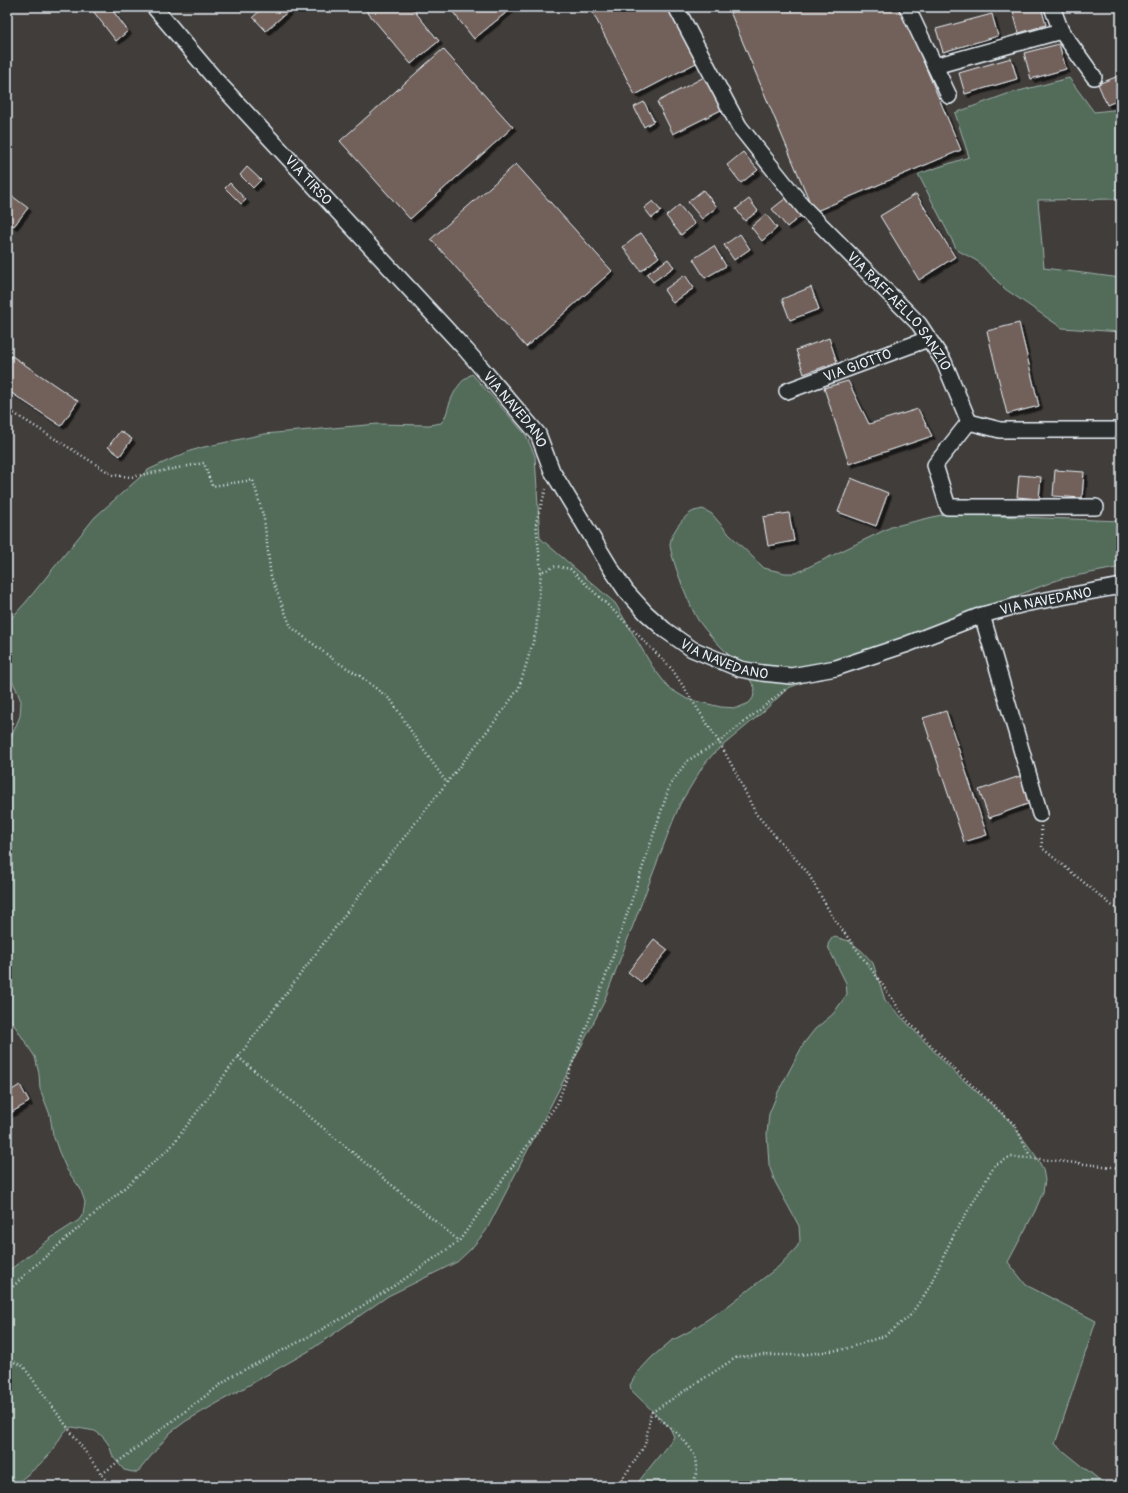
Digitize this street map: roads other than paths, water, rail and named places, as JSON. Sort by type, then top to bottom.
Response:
[{"type":"street","name":"VIA TIRSO","points":[[154,7],[215,79],[466,350]]},
{"type":"street","name":"VIA RAFFAELLO SANZIO","points":[[676,7],[739,126],[805,209],[919,324],[944,362],[969,422]]},
{"type":"street","points":[[907,7],[949,96]]},
{"type":"street","points":[[1052,7],[1061,31],[1094,77]]},
{"type":"street","points":[[935,66],[1061,31]]},
{"type":"street","name":"VIA GIOTTO","points":[[787,392],[928,338]]},
{"type":"street","name":"VIA NAVEDANO","points":[[466,350],[538,434],[552,471],[626,591],[660,626],[692,649],[740,668],[762,673],[791,676],[836,668],[905,645],[982,615],[1031,603],[1121,586]]},
{"type":"street","points":[[1096,507],[948,507],[935,465],[969,422],[1000,430],[1121,430]]},
{"type":"street","points":[[982,615],[1040,814]]}]
